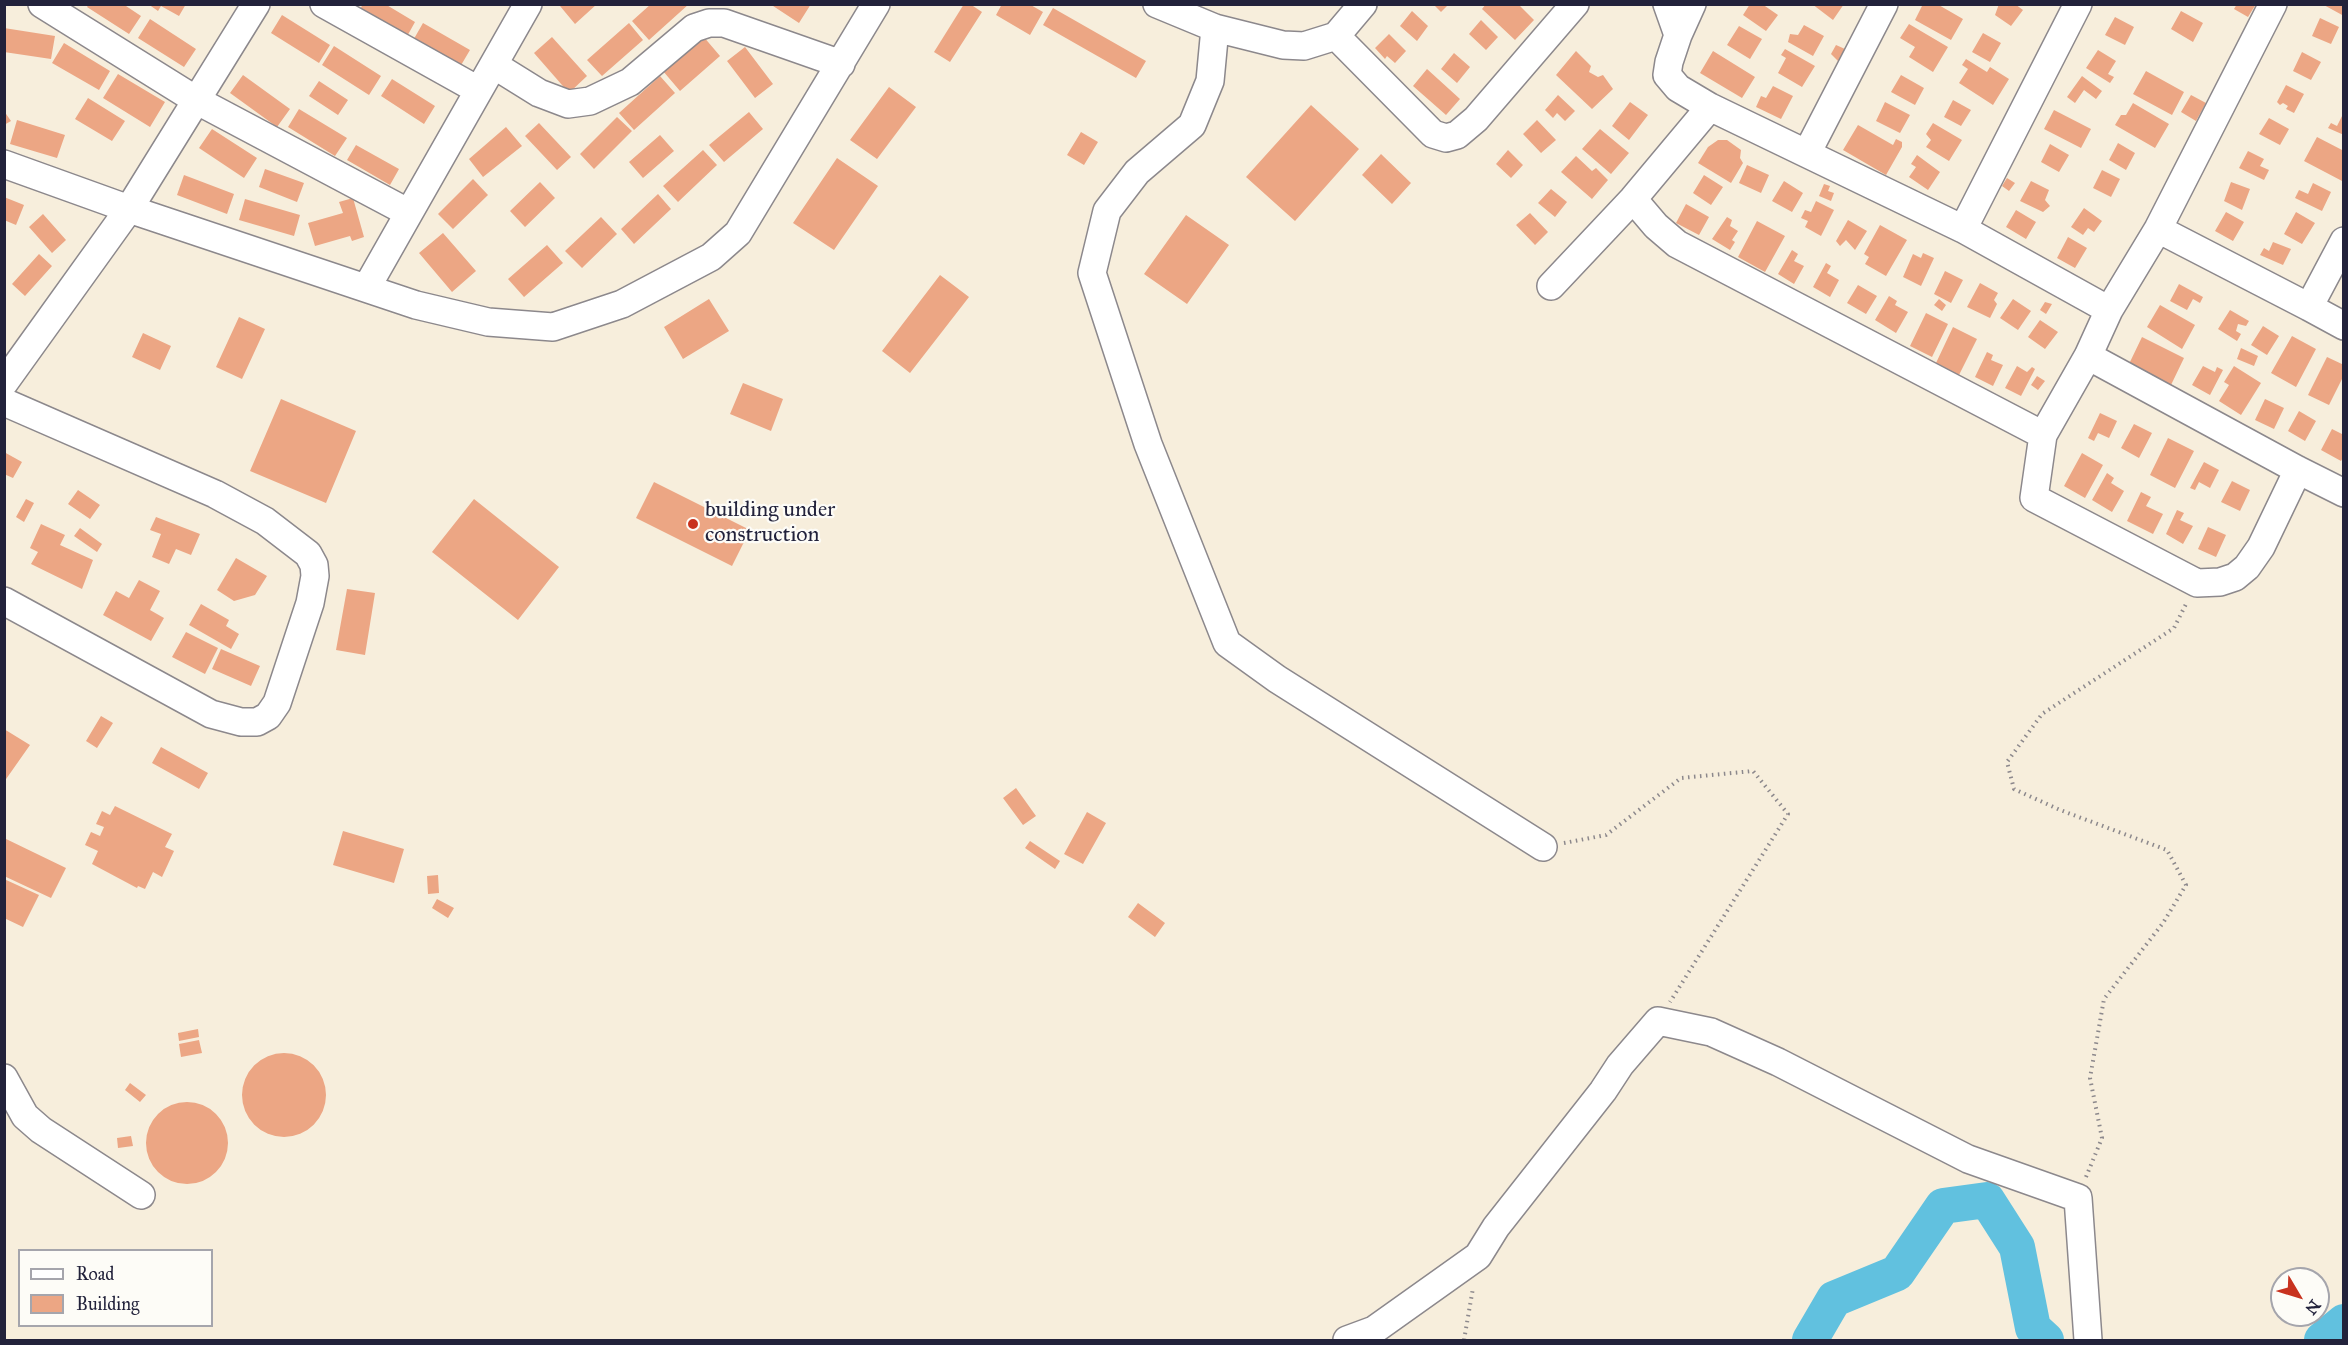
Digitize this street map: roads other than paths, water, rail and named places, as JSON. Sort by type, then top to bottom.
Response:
[{"type":"street","points":[[42,4],[196,100],[409,213]]},
{"type":"street","points":[[4,383],[129,209],[256,4]]},
{"type":"street","points":[[324,4],[478,90]]},
{"type":"street","points":[[367,287],[528,4]]},
{"type":"street","points":[[4,164],[129,209],[416,305],[488,322],[553,327],[622,304],[711,257],[738,233],[842,64],[876,4]]},
{"type":"street","points":[[1158,4],[1215,28],[1283,45],[1304,46],[1336,36],[1363,4]]},
{"type":"street","points":[[1336,36],[1433,134],[1446,138],[1457,135],[1476,119],[1575,4]]},
{"type":"street","points":[[1667,4],[1677,35]]},
{"type":"street","points":[[1692,4],[1677,35],[1669,62],[1668,75],[1671,82],[1678,88],[1710,107],[1964,229],[2109,310]]},
{"type":"street","points":[[1807,153],[1884,4]]},
{"type":"street","points":[[1964,229],[2078,4]]},
{"type":"street","points":[[2273,4],[2158,230],[2109,310],[2088,356],[2043,435],[2034,498],[2197,583],[2220,582],[2235,577],[2247,567],[2261,547],[2298,470]]},
{"type":"street","points":[[494,65],[538,93],[558,101],[568,104],[590,101],[630,82],[694,28],[709,23],[724,23],[842,64]]},
{"type":"street","points":[[1215,28],[1210,81],[1192,125],[1137,172],[1107,211],[1092,273],[1148,444],[1227,643],[1277,679],[1543,847]]},
{"type":"street","points":[[1551,286],[1633,199],[1710,107]]},
{"type":"street","points":[[1633,199],[1656,226],[1677,244],[2043,435]]},
{"type":"street","points":[[2158,230],[2343,326]]},
{"type":"street","points":[[2309,307],[2343,241]]},
{"type":"street","points":[[2088,356],[2343,493]]},
{"type":"street","points":[[4,402],[215,494],[265,521],[308,555],[314,565],[315,576],[310,603],[277,703],[268,716],[257,722],[241,722],[211,714],[4,601]]},
{"type":"street","points":[[1347,1341],[1374,1330],[1478,1256],[1496,1227],[1603,1091],[1620,1065],[1658,1021],[1711,1032],[1778,1062],[1968,1159],[2078,1198],[2088,1341]]},
{"type":"street","points":[[4,1078],[25,1116],[41,1130],[141,1195]]},
{"type":"waterway","points":[[1810,1340],[1834,1299],[1897,1273],[1943,1206],[1987,1200],[2017,1247],[2033,1328],[2046,1340]]},
{"type":"waterway","points":[[2322,1340],[2344,1322]]},
{"type":"place","name":"building under construction","points":[[693,524]]}]
